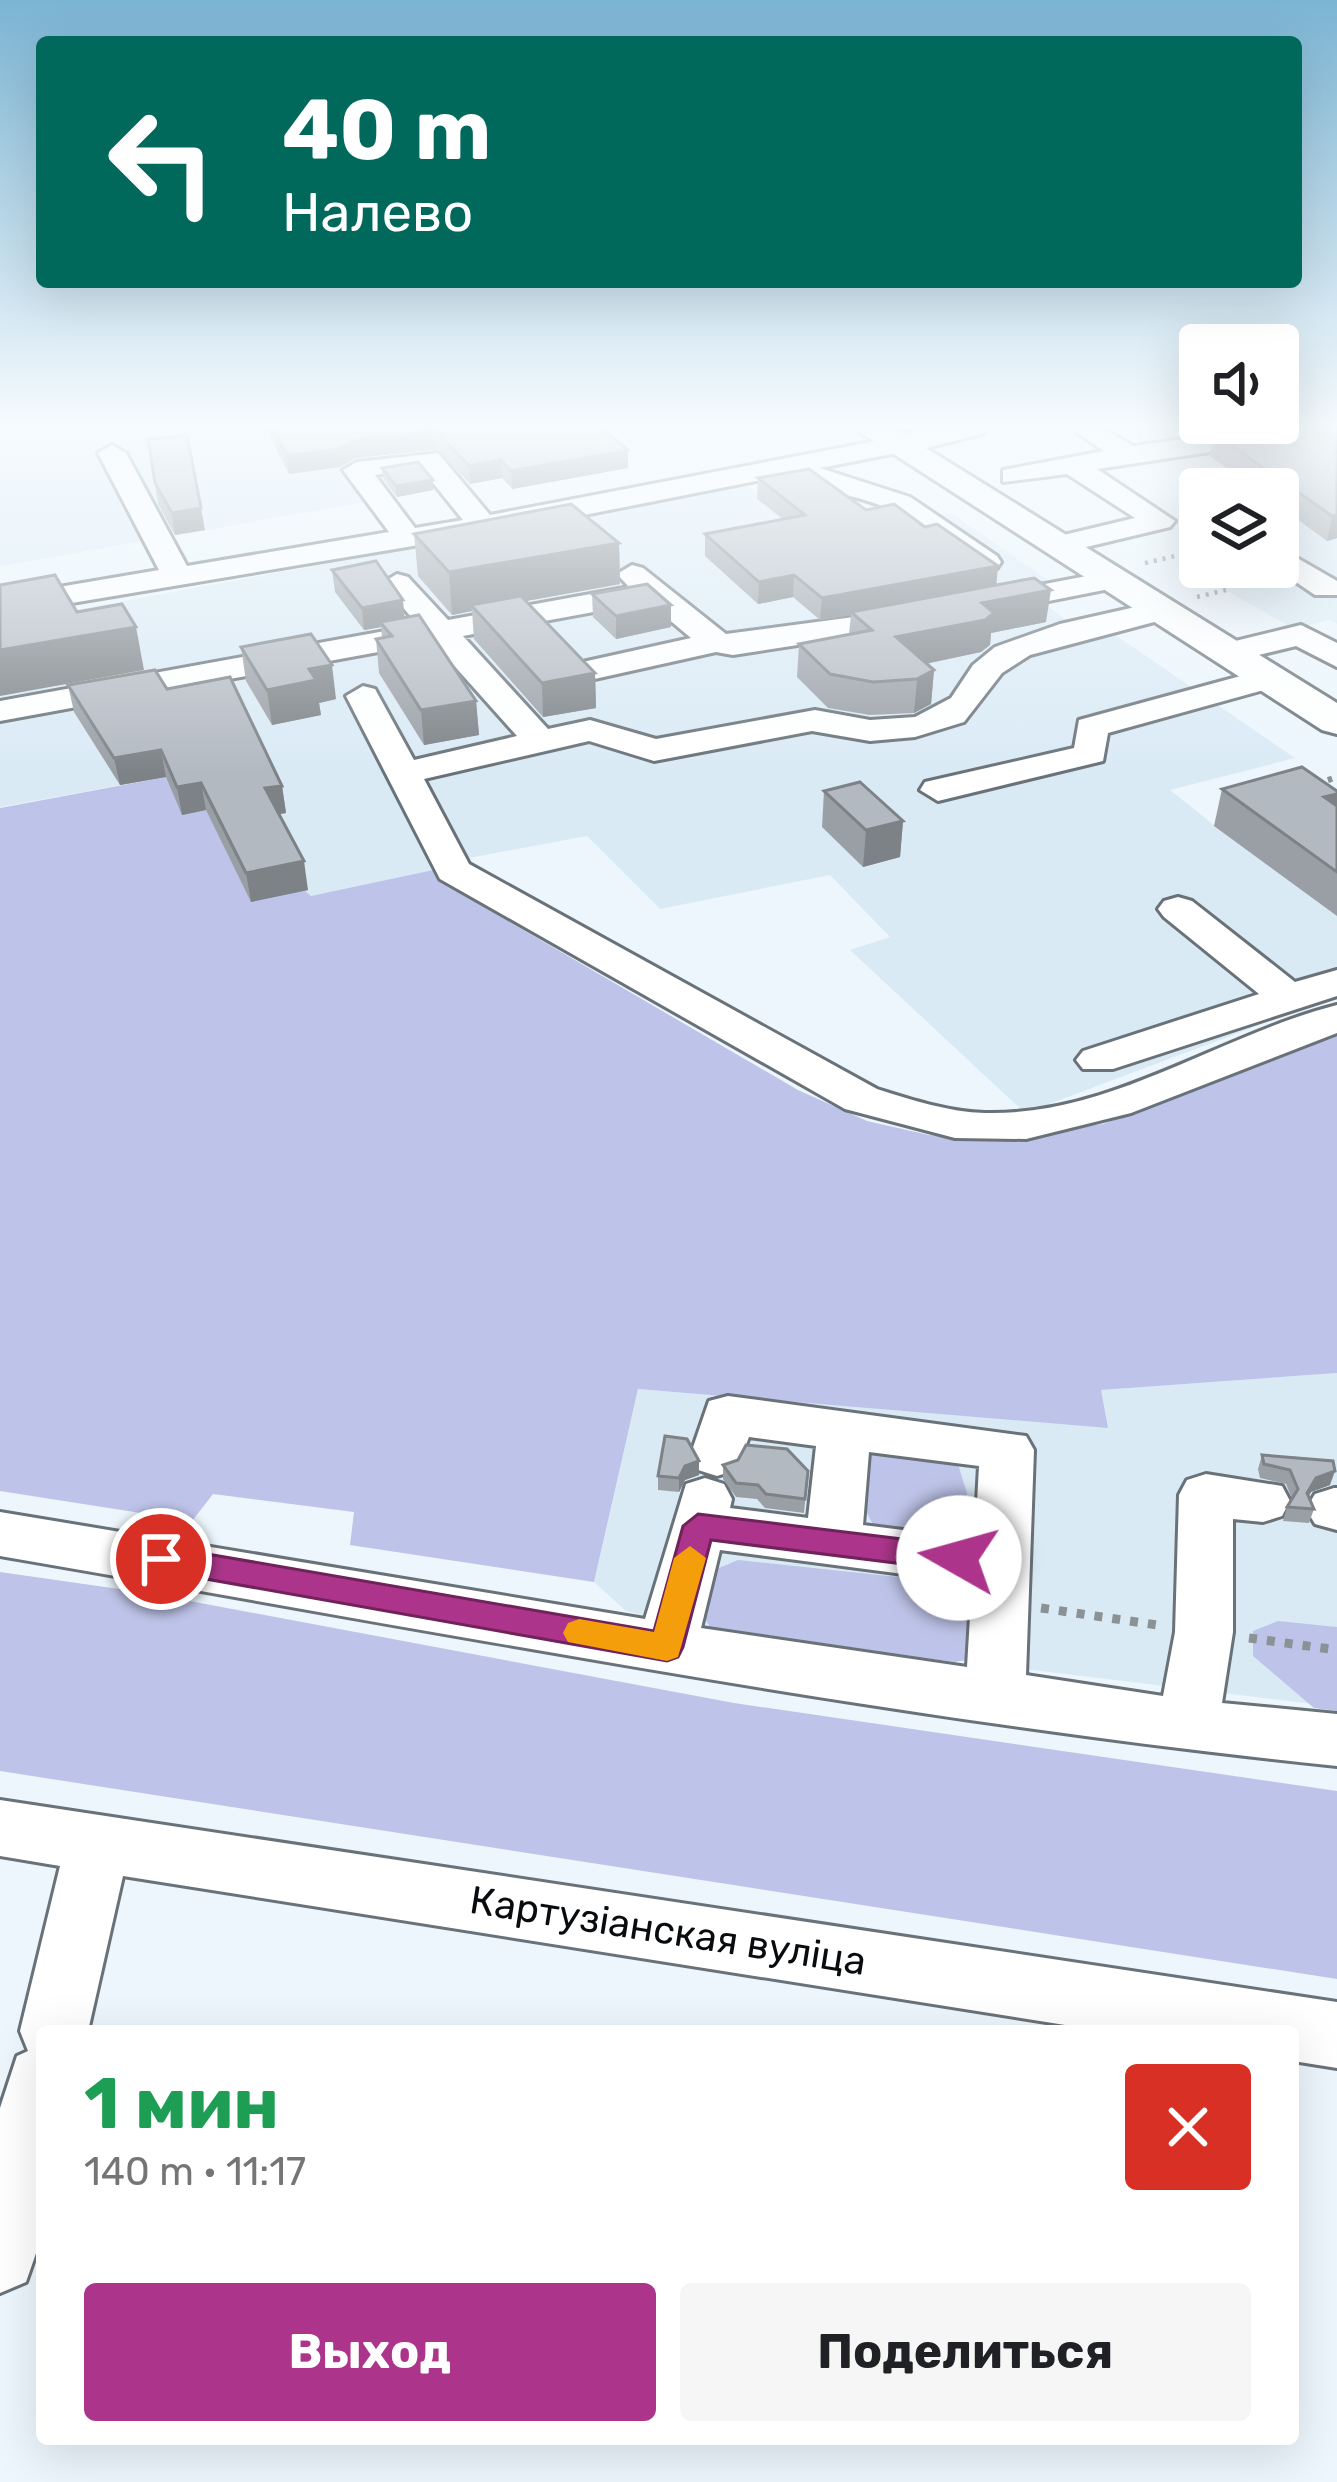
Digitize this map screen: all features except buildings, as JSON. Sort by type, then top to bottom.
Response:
[{"type":"main road","points":[[1054,543],[1127,572],[1178,604],[1230,652],[1337,721]]},
{"type":"street","points":[[159,543],[177,576]]},
{"type":"street","points":[[0,606],[379,543]]},
{"type":"street","points":[[958,543],[1034,595]]},
{"type":"street","points":[[1057,545],[1081,543]]},
{"type":"street","points":[[601,549],[716,642]]},
{"type":"street","points":[[1299,569],[1333,590]]},
{"type":"street","points":[[581,672],[716,642],[829,634],[1127,572]]},
{"type":"street","points":[[397,583],[540,741]]},
{"type":"street","points":[[0,712],[654,592]]},
{"type":"street","points":[[404,772],[590,730],[654,750],[814,720],[832,729],[879,733],[953,715],[966,703],[984,667],[1018,648],[1178,604]]},
{"type":"street","points":[[1230,652],[1301,635],[1337,657]]},
{"type":"street","points":[[938,790],[1090,754],[1091,727],[1270,678]]},
{"type":"street","points":[[363,695],[454,871],[861,1100],[922,1118],[987,1127],[1057,1121],[1337,1018]]},
{"type":"street","points":[[1178,909],[1286,995]]},
{"type":"street","points":[[1097,1060],[1337,982]]},
{"type":"street","points":[[667,1647],[728,1415],[1007,1450],[995,1696]]},
{"type":"street","points":[[833,1542],[845,1427]]},
{"type":"street","points":[[707,1492],[833,1542],[1001,1564]]},
{"type":"street","points":[[1188,1725],[1204,1632],[1206,1496],[1263,1502]]},
{"type":"street","points":[[0,1534],[667,1647],[1188,1725],[1337,1740]]},
{"type":"street","name":"Картузіанская вуліца","points":[[0,1828],[1272,2025]]},
{"type":"street","points":[[55,2025],[98,1843]]},
{"type":"street","name":"Картузіанская вуліца","points":[[1299,2029],[1337,2035]]},
{"type":"street","points":[[0,2256],[36,2105]]},
{"type":"path","points":[[1127,572],[1165,543]]},
{"type":"path","points":[[1178,604],[1226,590]]},
{"type":"path","points":[[1298,789],[1337,777]]},
{"type":"shaded area","points":[[0,543],[132,543],[0,566]]},
{"type":"shaded area","points":[[440,543],[994,543],[1069,595],[1044,603],[1071,624],[1092,619],[1295,758],[1170,790],[1214,825],[1294,803],[1337,849],[1337,996],[1025,1113],[850,950],[890,937],[830,875],[660,909],[587,836],[437,864],[438,869],[312,897],[166,777],[0,807],[0,624]]},
{"type":"shaded area","points":[[1299,543],[1337,543],[1337,624],[1329,620],[1294,629],[1222,588],[1299,588]]},
{"type":"shaded area","points":[[166,777],[212,809],[311,896],[438,869],[465,896],[798,1090],[867,1121],[929,1135],[976,1140],[1103,1124],[1337,1036],[1337,1373],[1101,1390],[1108,1428],[638,1389],[594,1582],[350,1545],[354,1512],[213,1494],[192,1521],[0,1491],[0,808]]},
{"type":"shaded area","points":[[1337,1373],[1337,1707],[712,1631],[626,1611],[594,1582],[638,1389],[1107,1427],[1100,1390]]},
{"type":"shaded area","points":[[872,1451],[955,1455],[967,1493],[958,1529],[937,1541],[874,1527],[862,1503]]},
{"type":"shaded area","points":[[738,1560],[945,1582],[982,1608],[972,1659],[955,1662],[712,1631],[703,1615],[714,1570]]},
{"type":"shaded area","points":[[0,1572],[147,1593],[734,1703],[1337,1791],[1337,1979],[0,1771]]},
{"type":"shaded area","points":[[1278,1621],[1337,1627],[1337,1711],[1314,1708],[1253,1656],[1253,1631]]},
{"type":"slow traffic","points":[[579,1633],[667,1647],[690,1558]]},
{"type":"route","points":[[161,1559],[667,1647],[698,1526],[959,1558]]}]
